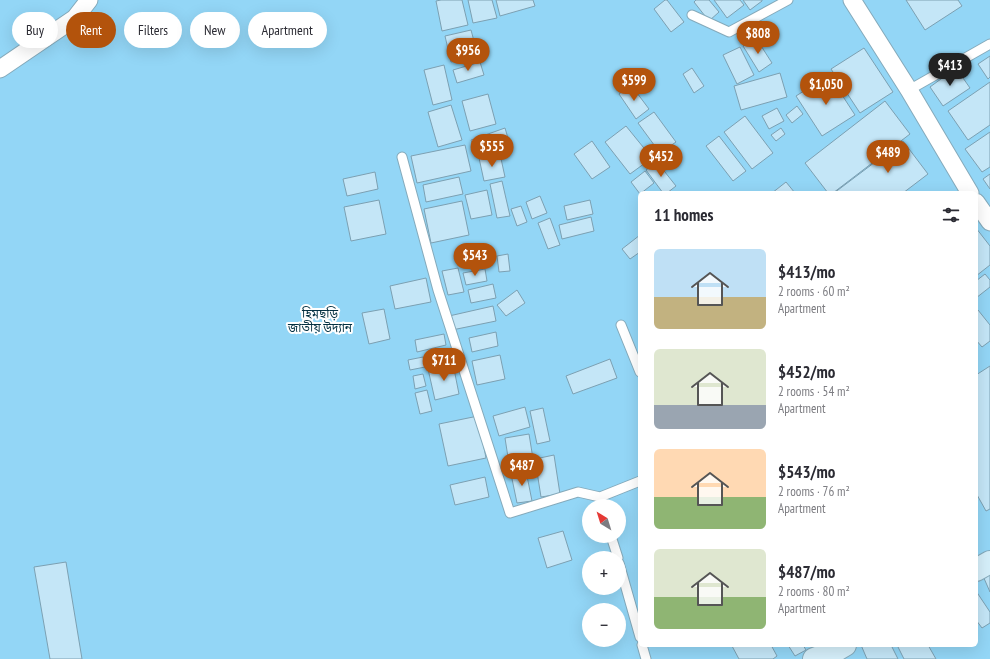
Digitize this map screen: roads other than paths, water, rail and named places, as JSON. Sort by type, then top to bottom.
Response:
[{"type":"street","points":[[0,69],[75,18],[89,0]]},
{"type":"street","points":[[852,0],[909,90],[969,191]]},
{"type":"street","points":[[978,205],[990,222]]},
{"type":"street","points":[[978,569],[990,562]]},
{"type":"street","points":[[814,659],[842,647]]},
{"type":"lane","points":[[692,15],[729,32],[788,0]]},
{"type":"lane","points":[[909,90],[990,44]]},
{"type":"lane","points":[[402,157],[438,290],[510,513],[578,492],[596,499]]},
{"type":"lane","points":[[621,325],[638,367]]},
{"type":"lane","points":[[605,499],[638,482]]},
{"type":"lane","points":[[626,587],[638,629]]},
{"type":"lane","points":[[643,647],[646,659]]},
{"type":"park label","name":"হিমছড়ি জাতীয় উদ্যান","points":[[320,321]]}]
